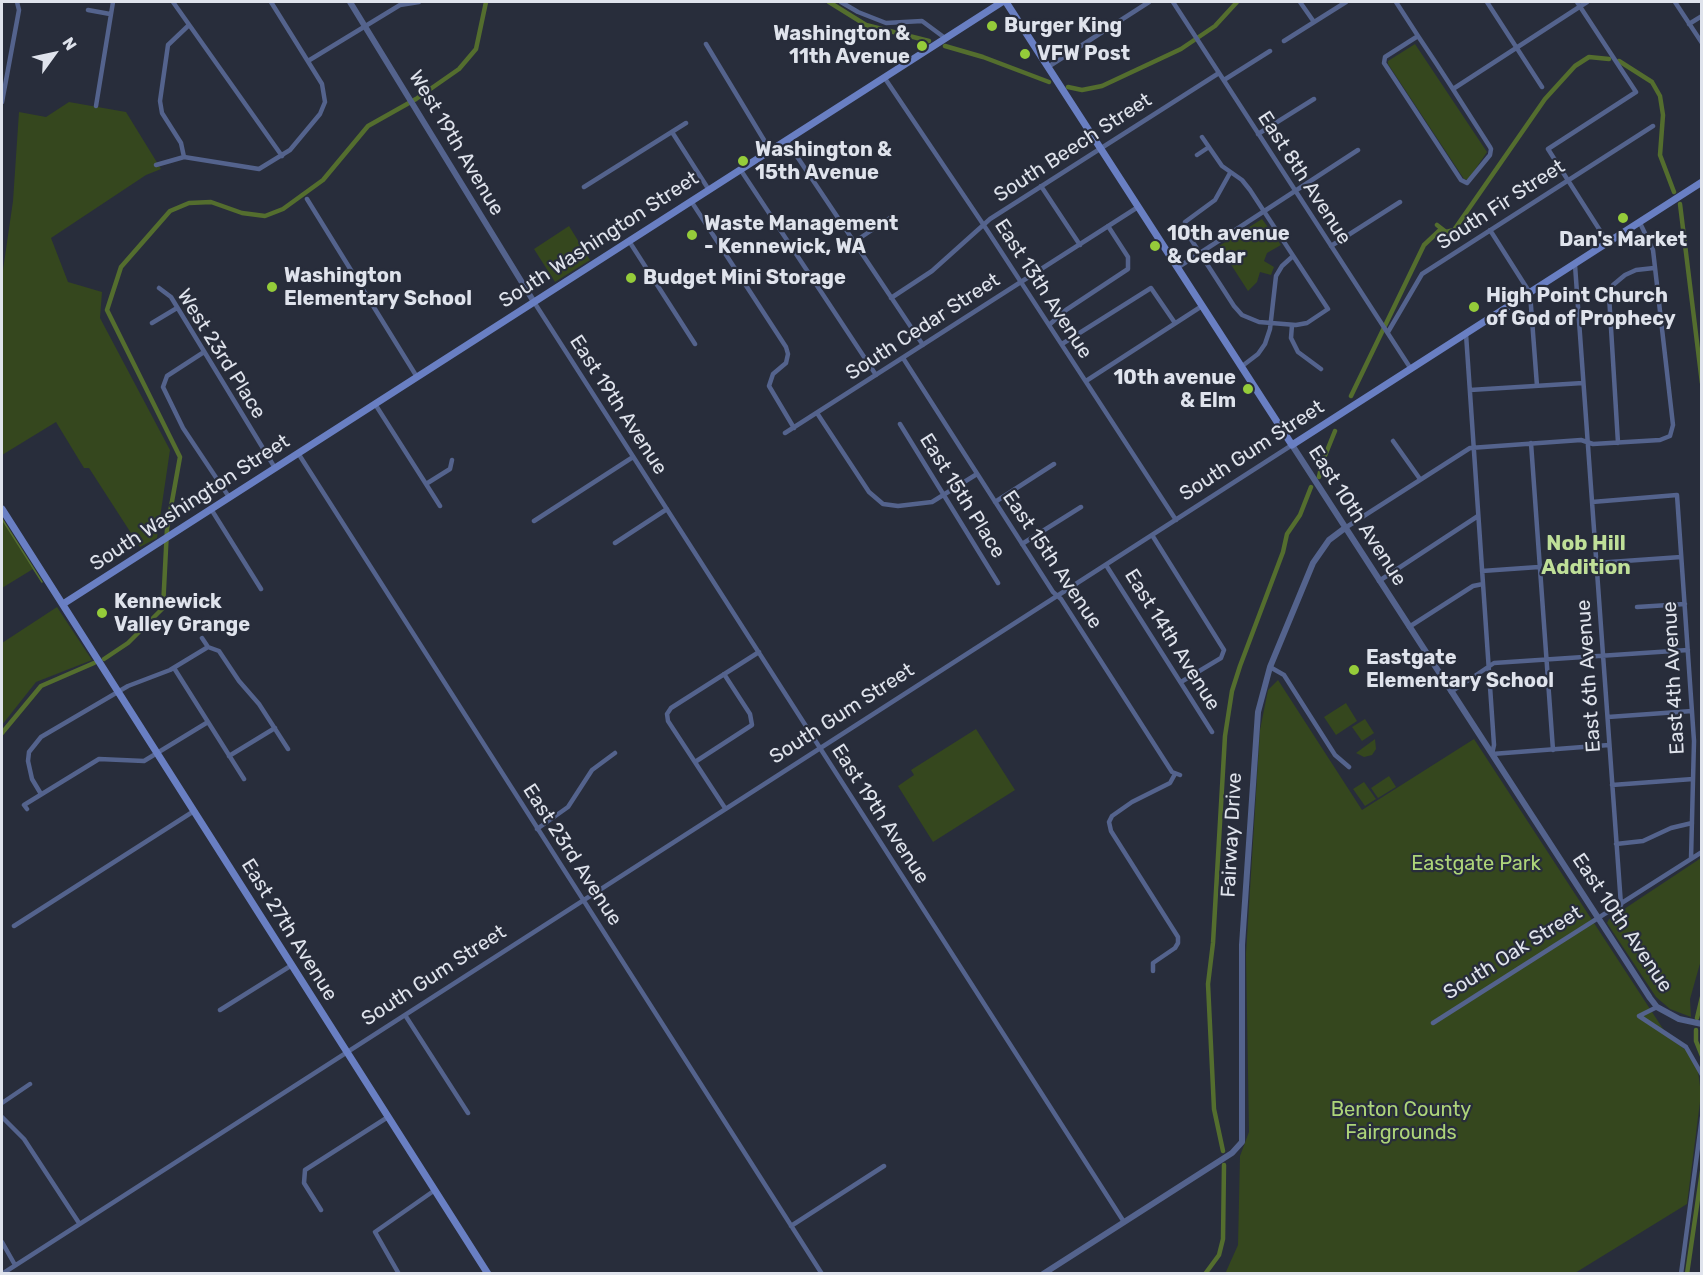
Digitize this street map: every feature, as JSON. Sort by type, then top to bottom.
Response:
[{"type":"main road","name":"South Washington Street","points":[[63,604],[1004,2]]},
{"type":"main road","name":"East 10th Avenue","points":[[1004,2],[1292,445]]},
{"type":"main road","name":"South Gum Street","points":[[1292,445],[1701,182]]},
{"type":"main road","name":"East 27th Avenue","points":[[2,509],[488,1274]]},
{"type":"street","points":[[2,102],[19,10],[17,2]]},
{"type":"street","points":[[96,106],[113,2]]},
{"type":"street","points":[[172,2],[282,156]]},
{"type":"street","points":[[156,165],[184,157],[254,170],[265,167],[294,147],[320,114],[325,102],[322,84],[271,2]]},
{"type":"street","name":"West 19th Avenue","points":[[350,2],[534,302]]},
{"type":"street","points":[[308,61],[402,3],[419,2]]},
{"type":"street","points":[[841,2],[865,16],[886,23],[922,21],[945,38]]},
{"type":"street","points":[[1048,67],[1149,2]]},
{"type":"street","name":"East 8th Avenue","points":[[1173,2],[1411,369]]},
{"type":"street","points":[[1300,2],[1314,22]]},
{"type":"street","points":[[1284,41],[1346,2]]},
{"type":"street","points":[[1396,2],[1453,89],[1491,151],[1472,181],[1463,182],[1384,61],[1385,57],[1418,36]]},
{"type":"street","points":[[1487,2],[1542,87]]},
{"type":"street","points":[[1453,89],[1579,4],[1587,2]]},
{"type":"street","points":[[1675,2],[1701,43]]},
{"type":"street","points":[[1579,4],[1636,92],[1548,149],[1608,243]]},
{"type":"street","points":[[88,10],[110,14]]},
{"type":"street","points":[[1689,24],[1701,16]]},
{"type":"street","points":[[184,157],[181,143],[162,113],[160,101],[168,45],[189,25]]},
{"type":"street","points":[[706,44],[770,150]]},
{"type":"street","points":[[1224,80],[1270,51]]},
{"type":"street","points":[[2,69],[8,70]]},
{"type":"street","name":"South Beech Street","points":[[891,298],[935,269],[982,224],[1219,73]]},
{"type":"street","name":"East 13th Avenue","points":[[884,77],[1176,520]]},
{"type":"street","points":[[1258,134],[1314,99]]},
{"type":"street","points":[[584,187],[686,123]]},
{"type":"street","name":"South Fir Street","points":[[1386,329],[1422,274],[1653,126]]},
{"type":"street","points":[[672,132],[709,189]]},
{"type":"street","points":[[1202,137],[1219,163],[1245,183],[1328,309],[1304,324],[1255,321],[1238,312],[1184,225],[1215,200],[1230,173]]},
{"type":"street","points":[[786,140],[923,345]]},
{"type":"street","points":[[1197,154],[1209,147]]},
{"type":"street","points":[[1177,268],[1358,150]]},
{"type":"street","points":[[740,169],[876,375]]},
{"type":"street","points":[[1041,186],[1080,245]]},
{"type":"street","points":[[307,199],[417,377]]},
{"type":"street","points":[[691,201],[786,346],[788,354],[786,363],[773,374],[769,381],[771,393],[794,428]]},
{"type":"street","points":[[1330,246],[1400,202]]},
{"type":"street","name":"South Cedar Street","points":[[786,433],[1138,207]]},
{"type":"street","points":[[854,242],[890,218]]},
{"type":"street","points":[[1345,528],[1474,448],[1581,440],[1618,443],[1660,440],[1670,436],[1672,424],[1651,243],[1640,223]]},
{"type":"street","points":[[1049,325],[1066,310],[1125,272],[1129,265],[1128,257],[1108,226]]},
{"type":"street","points":[[1490,230],[1530,293],[1537,386]]},
{"type":"street","points":[[629,241],[695,344]]},
{"type":"street","points":[[1241,367],[1262,349],[1270,323],[1276,276],[1282,266],[1293,256]]},
{"type":"street","name":"East 6th Avenue","points":[[1575,265],[1621,905]]},
{"type":"street","points":[[1618,443],[1609,295],[1613,285],[1626,275],[1636,270],[1654,268]]},
{"type":"street","name":"West 23rd Place","points":[[159,288],[168,293],[275,468]]},
{"type":"street","points":[[1062,344],[1151,288],[1175,323]]},
{"type":"street","name":"East 19th Avenue","points":[[534,302],[1124,1222]]},
{"type":"street","points":[[1086,381],[1202,306]]},
{"type":"street","points":[[152,324],[177,308]]},
{"type":"street","points":[[1292,325],[1292,338],[1298,352],[1321,369]]},
{"type":"street","points":[[1466,334],[1494,745],[1492,754],[1609,745]]},
{"type":"street","points":[[204,352],[167,376],[163,382],[166,395],[183,428],[229,497]]},
{"type":"street","name":"East 15th Avenue","points":[[903,358],[1022,544],[1178,775],[1170,783],[1117,812],[1110,819],[1109,825],[1178,936],[1179,943],[1153,963],[1153,971]]},
{"type":"street","points":[[1470,390],[1583,383]]},
{"type":"street","points":[[375,404],[440,506]]},
{"type":"street","points":[[818,413],[875,499],[887,505],[928,503],[942,497],[977,474]]},
{"type":"street","name":"East 15th Place","points":[[900,424],[942,497],[998,583]]},
{"type":"street","points":[[1393,441],[1420,480]]},
{"type":"street","points":[[1531,443],[1553,750]]},
{"type":"street","name":"South Gum Street","points":[[2,1274],[1292,445]]},
{"type":"street","name":"East 10th Avenue","points":[[1292,445],[1657,1007],[1679,1020],[1701,1024]]},
{"type":"street","name":"East 23rd Avenue","points":[[298,453],[822,1274]]},
{"type":"street","points":[[534,521],[633,457]]},
{"type":"street","points":[[426,484],[450,469],[452,460]]},
{"type":"street","points":[[995,502],[1054,464]]},
{"type":"street","name":"East 4th Avenue","points":[[1592,502],[1677,495],[1692,711],[1691,859]]},
{"type":"street","points":[[1022,544],[1080,507]]},
{"type":"street","points":[[211,508],[261,589]]},
{"type":"street","points":[[615,543],[667,509]]},
{"type":"street","points":[[1379,581],[1478,516]]},
{"type":"street","name":"Fairway Drive","points":[[1124,1222],[1240,1146],[1244,1132],[1244,919],[1256,728],[1269,667],[1316,558],[1329,540],[1345,528]]},
{"type":"street","points":[[1152,535],[1223,646],[1224,654],[1181,682]]},
{"type":"street","points":[[1482,571],[1681,557]]},
{"type":"street","name":"East 14th Avenue","points":[[1106,565],[1212,732]]},
{"type":"street","points":[[1409,627],[1473,586],[1483,584]]},
{"type":"street","points":[[1637,608],[1685,604]]},
{"type":"street","points":[[202,638],[210,647],[219,651],[288,749]]},
{"type":"street","points":[[41,794],[28,770],[29,752],[34,744],[86,709],[118,692],[174,668],[210,647]]},
{"type":"street","points":[[1451,692],[1489,666],[1688,650]]},
{"type":"street","points":[[725,808],[668,721],[667,714],[671,708],[759,652]]},
{"type":"street","points":[[1269,667],[1284,675],[1335,755],[1349,767]]},
{"type":"street","points":[[174,668],[244,779]]},
{"type":"street","points":[[695,762],[749,728],[753,722],[724,674]]},
{"type":"street","points":[[1608,717],[1692,711]]},
{"type":"street","points":[[27,809],[24,805],[99,759],[137,762],[158,754],[208,722]]},
{"type":"street","points":[[229,756],[275,728]]},
{"type":"street","points":[[537,829],[568,807],[592,770],[615,753]]},
{"type":"street","points":[[1612,784],[1693,778]]},
{"type":"street","points":[[14,926],[194,811]]},
{"type":"street","points":[[1616,844],[1643,841],[1671,828],[1692,823]]},
{"type":"street","name":"South Oak Street","points":[[1433,1023],[1701,852]]},
{"type":"street","points":[[220,1010],[292,965]]},
{"type":"street","points":[[1657,1007],[1639,1016],[1686,1047],[1701,1075]]},
{"type":"street","points":[[405,1015],[468,1113]]},
{"type":"street","points":[[2,1102],[30,1084]]},
{"type":"street","points":[[2,1117],[24,1139],[79,1223]]},
{"type":"street","points":[[321,1210],[304,1183],[305,1170],[388,1117]]},
{"type":"street","points":[[1681,1274],[1701,1117]]},
{"type":"street","points":[[791,1226],[884,1166]]},
{"type":"street","points":[[399,1274],[375,1232],[435,1190]]},
{"type":"street","points":[[1043,1274],[1124,1222]]},
{"type":"street","points":[[2,1242],[15,1265]]},
{"type":"green space","points":[[1415,44],[1487,152],[1468,180],[1464,179],[1388,64],[1388,61]]},
{"type":"green space","points":[[69,102],[126,112],[161,169],[146,175],[51,238],[68,282],[102,292],[100,318],[170,450],[157,538],[140,547],[89,468],[84,468],[56,422],[2,455],[2,277],[13,201],[19,112],[46,117]]},
{"type":"green space","points":[[1262,219],[1281,245],[1267,253],[1264,261],[1274,267],[1271,275],[1260,272],[1257,282],[1248,291],[1219,246]]},
{"type":"green space","points":[[569,226],[590,260],[555,282],[534,249]]},
{"type":"green space","points":[[2,520],[33,569],[2,588]]},
{"type":"green space","points":[[57,607],[92,660],[36,682],[2,725],[2,643]]},
{"type":"green space","name":"Benton County Fairgrounds","points":[[1278,680],[1362,810],[1474,739],[1669,1038],[1686,1050],[1698,1071],[1701,1094],[1687,1204],[1575,1273],[1225,1274],[1238,1245],[1240,1156],[1249,1132],[1246,954],[1260,730],[1268,690]]},
{"type":"green space","points":[[1346,703],[1357,721],[1336,735],[1324,717]]},
{"type":"green space","points":[[1365,719],[1374,733],[1362,741],[1352,727]]},
{"type":"green space","points":[[976,729],[1015,790],[933,842],[898,786],[914,775],[911,770]]},
{"type":"green space","points":[[1375,739],[1376,749],[1372,755],[1364,757],[1356,753]]},
{"type":"green space","points":[[1389,776],[1396,787],[1378,798],[1371,788]]},
{"type":"green space","points":[[1364,782],[1376,799],[1365,806],[1353,789]]},
{"type":"green space","points":[[1701,858],[1701,960],[1690,999],[1691,1017],[1670,1009],[1656,997],[1607,923],[1609,919]]},
{"type":"waterway","points":[[104,659],[128,643],[163,608],[167,529],[180,457],[107,310],[121,267],[170,211],[189,203],[211,202],[242,213],[265,216],[283,209],[323,180],[368,126],[416,99],[459,69],[476,49],[486,2]]},
{"type":"waterway","points":[[829,2],[866,25],[929,41]]},
{"type":"waterway","points":[[1068,87],[1082,90],[1102,86],[1181,49],[1215,26],[1237,2]]},
{"type":"waterway","points":[[945,46],[983,57],[1049,82]]},
{"type":"waterway","points":[[1437,225],[1446,232],[1454,230],[1545,99],[1575,66],[1589,57],[1609,59]]},
{"type":"waterway","points":[[1619,61],[1652,82],[1660,96],[1663,115],[1660,155],[1674,192]]},
{"type":"waterway","points":[[1680,204],[1702,383]]},
{"type":"waterway","points":[[1351,396],[1424,245],[1441,229]]},
{"type":"waterway","points":[[1319,477],[1335,431]]},
{"type":"waterway","points":[[1223,1151],[1214,1109],[1208,984],[1213,943],[1225,736],[1232,691],[1240,666],[1283,552],[1287,534],[1300,515],[1311,487]]},
{"type":"waterway","points":[[2,519],[42,582]]},
{"type":"waterway","points":[[2,733],[41,686],[94,663]]},
{"type":"waterway","points":[[1697,1018],[1702,997]]},
{"type":"waterway","points":[[1696,1030],[1696,1041],[1702,1056]]},
{"type":"waterway","points":[[1205,1274],[1219,1255],[1223,1239],[1224,1165]]},
{"type":"waterway","points":[[1687,1274],[1702,1171]]},
{"type":"place","name":"Burger King","points":[[992,26]]},
{"type":"place","name":"Washington & 11th Avenue","points":[[922,46]]},
{"type":"place","name":"VFW Post","points":[[1025,54]]},
{"type":"place","name":"Washington & 15th Avenue","points":[[743,161]]},
{"type":"place","name":"Dan's Market","points":[[1623,218]]},
{"type":"place","name":"Waste Management - Kennewick, WA","points":[[692,235]]},
{"type":"place","name":"10th avenue & Cedar","points":[[1155,246]]},
{"type":"place","name":"Budget Mini Storage","points":[[631,278]]},
{"type":"place","name":"Washington Elementary School","points":[[272,287]]},
{"type":"place","name":"High Point Church of God of Prophecy","points":[[1474,307]]},
{"type":"place","name":"10th avenue & Elm","points":[[1248,389]]},
{"type":"place","name":"Kennewick Valley Grange","points":[[102,613]]},
{"type":"place","name":"Eastgate Elementary School","points":[[1354,670]]},
{"type":"district","name":"Nob Hill Addition","points":[[1586,556]]},
{"type":"park label","name":"Eastgate Park","points":[[1476,864]]}]
